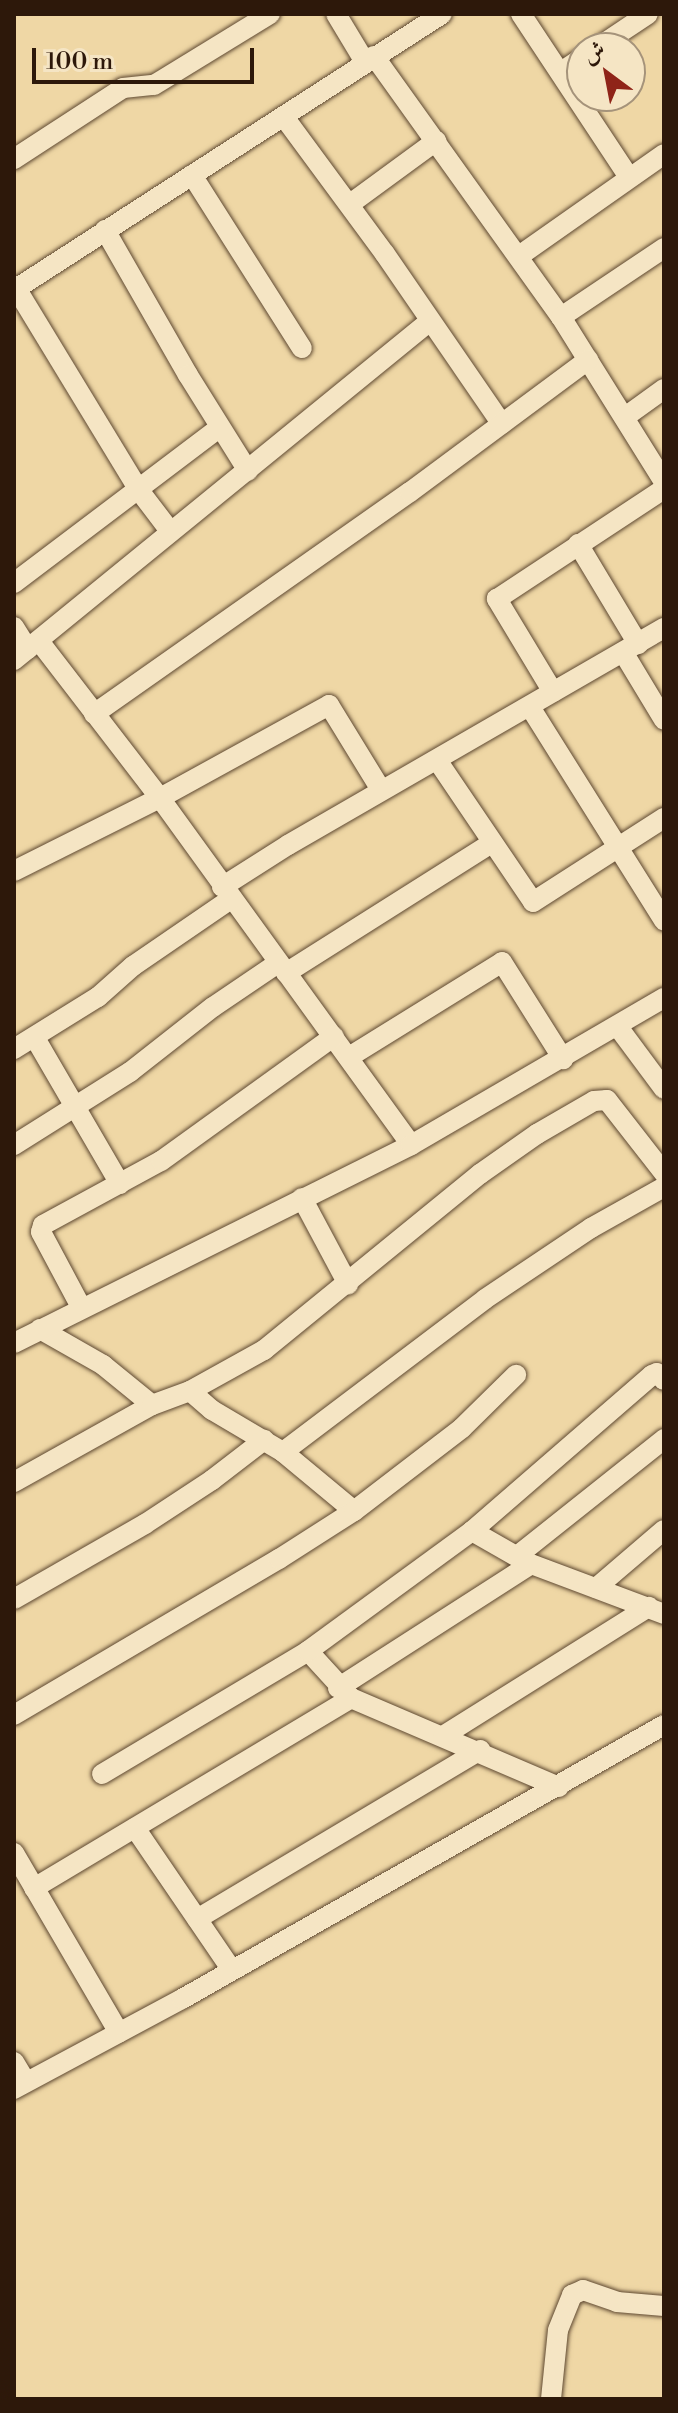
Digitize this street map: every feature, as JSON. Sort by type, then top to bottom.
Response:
[{"type":"street","points":[[14,159],[123,88],[154,85],[270,14]]},
{"type":"street","points":[[336,14],[436,141],[519,256],[561,317],[664,482]]},
{"type":"street","points":[[521,14],[629,177]]},
{"type":"street","points":[[621,32],[648,14]]},
{"type":"street","points":[[170,531],[138,489],[15,289],[439,15]]},
{"type":"street","points":[[561,72],[566,69]]},
{"type":"street","points":[[284,117],[350,204],[502,424]]},
{"type":"street","points":[[350,204],[436,141]]},
{"type":"street","points":[[519,256],[664,154]]},
{"type":"street","points":[[192,175],[302,348]]},
{"type":"street","points":[[105,230],[248,471]]},
{"type":"street","points":[[561,317],[664,248]]},
{"type":"street","points":[[27,650],[430,321]]},
{"type":"street","points":[[94,714],[588,360]]},
{"type":"street","points":[[625,417],[664,389]]},
{"type":"street","points":[[14,583],[220,427]]},
{"type":"street","points":[[553,692],[497,599],[664,489]]},
{"type":"street","points":[[578,544],[664,720]]},
{"type":"street","points":[[14,627],[27,650],[94,714],[160,798],[411,1145]]},
{"type":"street","points":[[14,1049],[98,997],[227,893],[381,790],[664,628]]},
{"type":"street","points":[[14,871],[160,798],[329,705],[381,790]]},
{"type":"street","points":[[530,707],[664,921]]},
{"type":"street","points":[[437,760],[533,902],[664,818]]},
{"type":"street","points":[[14,1145],[76,1108],[282,968],[492,843]]},
{"type":"street","points":[[349,1057],[502,962],[563,1059]]},
{"type":"street","points":[[14,1343],[411,1145],[664,998]]},
{"type":"street","points":[[618,1027],[664,1089]]},
{"type":"street","points":[[81,1307],[41,1228],[120,1184],[198,1135],[334,1036]]},
{"type":"street","points":[[35,1038],[120,1184]]},
{"type":"street","points":[[14,1482],[152,1405],[190,1391],[264,1350],[480,1174],[537,1134],[600,1098],[607,1100],[664,1173]]},
{"type":"street","points":[[283,1452],[485,1299],[591,1228],[664,1187]]},
{"type":"street","points":[[302,1198],[348,1284]]},
{"type":"street","points":[[40,1329],[103,1365],[152,1405]]},
{"type":"street","points":[[102,1774],[308,1651],[472,1531],[652,1375],[657,1373],[664,1380]]},
{"type":"street","points":[[14,1715],[279,1559],[354,1511],[462,1428],[516,1375]]},
{"type":"street","points":[[190,1391],[212,1410],[283,1452],[354,1511]]},
{"type":"street","points":[[34,1888],[135,1828],[344,1693],[524,1560],[664,1439]]},
{"type":"street","points":[[14,1599],[145,1524],[212,1480],[264,1440]]},
{"type":"street","points":[[596,1588],[664,1530]]},
{"type":"street","points":[[472,1531],[524,1560],[656,1611]]},
{"type":"street","points":[[443,1736],[656,1611]]},
{"type":"street","points":[[308,1651],[344,1693],[559,1787]]},
{"type":"street","points":[[14,2062],[20,2086],[559,1787],[664,1725]]},
{"type":"street","points":[[197,1919],[480,1750]]},
{"type":"street","points":[[135,1828],[232,1970]]},
{"type":"street","points":[[14,1853],[119,2033]]},
{"type":"street","points":[[551,2399],[556,2340],[572,2295],[583,2290],[617,2302],[664,2306]]}]
